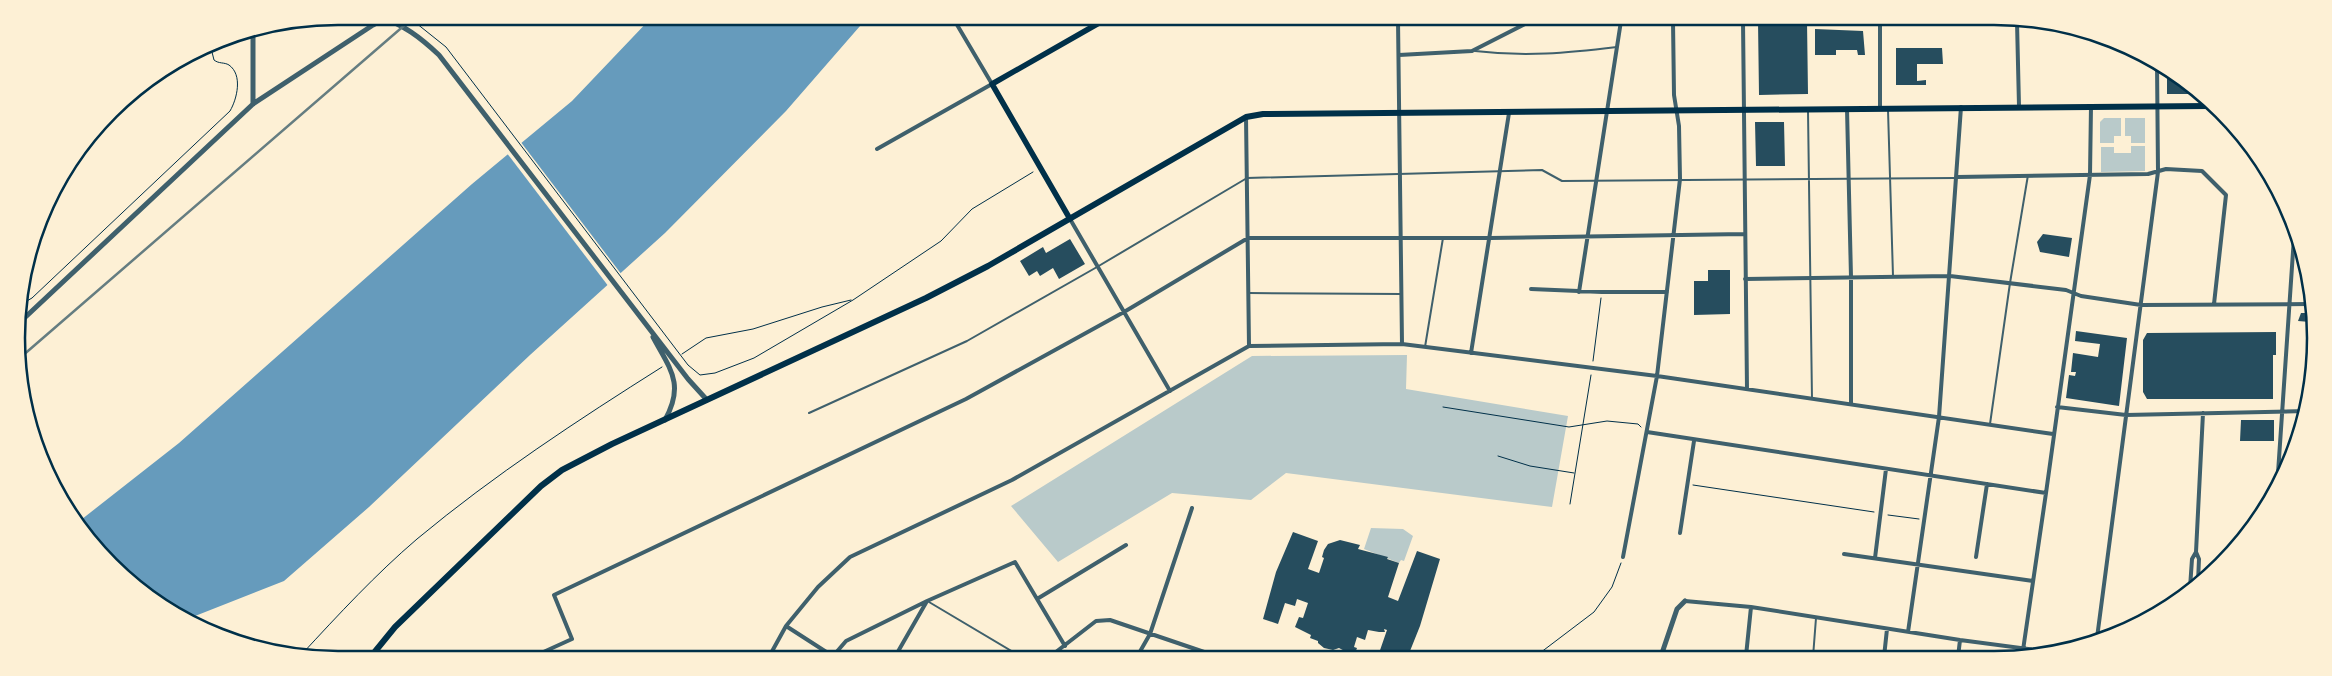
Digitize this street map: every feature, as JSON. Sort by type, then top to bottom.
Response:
[{"type":"main road","points":[[1070,219],[992,84],[1095,25]]},
{"type":"main road","points":[[376,651],[395,627],[541,486],[562,470],[926,298],[988,266],[1246,117],[1263,114],[1607,112],[2019,106],[2203,106]]},
{"type":"street","points":[[26,316],[253,104],[373,25]]},
{"type":"street","points":[[398,25],[422,39],[439,55],[681,370],[707,400]]},
{"type":"street","points":[[877,149],[992,84],[958,25]]},
{"type":"street","points":[[1398,25],[1401,114],[1402,344]]},
{"type":"street","points":[[1399,55],[1472,51],[1521,25]]},
{"type":"street","points":[[1579,292],[1620,25]]},
{"type":"street","points":[[1623,557],[1657,376],[1680,178],[1677,111],[1674,94],[1673,25]]},
{"type":"street","points":[[1743,25],[1747,389]]},
{"type":"street","points":[[1880,25],[1880,108]]},
{"type":"street","points":[[2017,26],[2019,106]]},
{"type":"street","points":[[253,37],[253,104]]},
{"type":"street","points":[[2098,633],[2158,172],[2157,71]]},
{"type":"street","points":[[1663,651],[1677,609],[1685,601],[1751,607],[2022,649],[2046,493],[2090,175],[2091,106]]},
{"type":"street","points":[[1908,632],[1939,417],[1961,107]]},
{"type":"street","points":[[1847,108],[1852,277],[1851,404]]},
{"type":"street","points":[[1470,353],[1509,113]]},
{"type":"street","points":[[1246,117],[1250,346]]},
{"type":"street","points":[[1957,178],[2090,175],[2158,172],[2166,169],[2202,171],[2226,195],[2214,304]]},
{"type":"street","points":[[1070,219],[1170,391]]},
{"type":"street","points":[[546,651],[572,639],[554,595],[966,399],[1124,312],[1248,238],[1490,238],[1744,234]]},
{"type":"street","points":[[2278,469],[2293,248]]},
{"type":"street","points":[[1745,278],[1950,276],[2066,290],[2081,296],[2141,305],[2305,304]]},
{"type":"street","points":[[1531,289],[1579,292],[1667,292]]},
{"type":"street","points":[[644,321],[675,377],[674,402],[665,420]]},
{"type":"street","points":[[772,651],[786,626],[818,587],[850,557],[1012,480],[1250,346],[1402,344],[1657,376],[2053,434]]},
{"type":"street","points":[[2057,406],[2126,415],[2298,411]]},
{"type":"street","points":[[2198,574],[2199,559],[2196,552],[2203,413]]},
{"type":"street","points":[[1647,432],[1694,441],[2046,493]]},
{"type":"street","points":[[1680,533],[1694,441]]},
{"type":"street","points":[[1875,558],[1886,469]]},
{"type":"street","points":[[1976,557],[1987,484]]},
{"type":"street","points":[[1140,651],[1150,634],[1192,508]]},
{"type":"street","points":[[1037,599],[1126,545]]},
{"type":"street","points":[[2190,581],[2192,559],[2196,552]]},
{"type":"street","points":[[1844,554],[2033,582]]},
{"type":"street","points":[[836,651],[846,640],[1015,562],[1065,646]]},
{"type":"street","points":[[898,651],[927,601]]},
{"type":"street","points":[[1747,651],[1751,607]]},
{"type":"street","points":[[1058,651],[1096,621],[1110,620],[1201,651]]},
{"type":"street","points":[[786,626],[827,651]]},
{"type":"street","points":[[1885,651],[1887,629]]},
{"type":"street","points":[[1959,651],[1960,640]]},
{"type":"lane","points":[[1472,51],[1504,55],[1548,55],[1617,47]]},
{"type":"lane","points":[[1888,108],[1892,277]]},
{"type":"lane","points":[[1808,109],[1812,399]]},
{"type":"lane","points":[[809,413],[967,341],[1247,178],[1542,170],[1562,181],[1680,178],[1957,178]]},
{"type":"lane","points":[[1990,424],[2010,283],[2028,175]]},
{"type":"lane","points":[[1425,347],[1442,238]]},
{"type":"lane","points":[[1248,293],[1402,294]]},
{"type":"lane","points":[[927,601],[1011,651]]},
{"type":"lane","points":[[1813,651],[1816,618]]},
{"type":"path","points":[[418,25],[434,36],[460,64],[696,374],[705,376],[754,358],[852,300],[941,241],[972,209],[1041,167]]},
{"type":"path","points":[[28,301],[230,111],[235,103],[237,92],[235,73],[231,67],[214,60],[213,51]]},
{"type":"path","points":[[1570,504],[1602,292]]},
{"type":"path","points":[[674,358],[706,338],[753,330],[822,307],[852,300]]},
{"type":"path","points":[[307,649],[364,588],[417,539],[574,422],[666,364]]},
{"type":"path","points":[[1442,406],[1569,427],[1607,421],[1638,424],[1647,432]]},
{"type":"path","points":[[1498,456],[1530,466],[1575,473]]},
{"type":"path","points":[[1688,484],[1924,520]]},
{"type":"path","points":[[1543,651],[1594,612],[1612,587],[1623,557]]},
{"type":"shaded area","points":[[2104,118],[2121,118],[2121,136],[2114,136],[2114,143],[2100,143],[2100,122]]},
{"type":"shaded area","points":[[2125,118],[2145,118],[2145,143],[2131,143],[2131,136],[2125,136]]},
{"type":"shaded area","points":[[2131,146],[2145,146],[2145,171],[2101,172],[2101,147],[2114,147],[2114,153],[2131,153]]},
{"type":"shaded area","points":[[1407,355],[1406,389],[1568,416],[1552,507],[1286,473],[1251,500],[1172,493],[1058,562],[1011,506],[1252,356]]},
{"type":"shaded area","points":[[1371,528],[1403,529],[1413,536],[1404,561],[1401,560],[1399,563],[1364,549]]},
{"type":"water","points":[[644,25],[861,25],[786,111],[665,233],[530,355],[369,507],[284,581],[195,616],[147,586],[117,559],[83,519],[179,443],[472,184],[572,101]]},
{"type":"pier","points":[[520,141],[622,275],[609,287],[506,152]]},
{"type":"building","points":[[1758,25],[1807,25],[1808,94],[1759,95]]},
{"type":"building","points":[[1815,29],[1863,31],[1865,55],[1858,55],[1857,50],[1836,50],[1836,55],[1815,55]]},
{"type":"building","points":[[1896,48],[1942,48],[1943,64],[1917,64],[1917,81],[1926,80],[1926,85],[1896,85]]},
{"type":"building","points":[[2167,77],[2190,94],[2167,94]]},
{"type":"building","points":[[1755,122],[1784,122],[1785,166],[1756,166]]},
{"type":"building","points":[[2043,234],[2072,238],[2069,257],[2040,252],[2037,242]]},
{"type":"building","points":[[1070,239],[1085,264],[1059,279],[1053,268],[1040,276],[1037,271],[1029,276],[1020,261],[1043,247],[1046,253]]},
{"type":"building","points":[[1708,270],[1730,270],[1730,314],[1694,315],[1694,281],[1708,281]]},
{"type":"building","points":[[2301,313],[2306,313],[2306,322],[2298,321]]},
{"type":"building","points":[[2076,331],[2127,338],[2119,406],[2066,398],[2069,375],[2075,376],[2076,372],[2071,372],[2073,353],[2098,357],[2100,344],[2075,341]]},
{"type":"building","points":[[2276,332],[2276,355],[2273,355],[2273,399],[2147,399],[2143,392],[2143,340],[2147,333]]},
{"type":"building","points":[[2241,420],[2274,420],[2274,441],[2240,441]]},
{"type":"building","points":[[1293,532],[1318,541],[1308,569],[1319,573],[1324,558],[1322,557],[1324,550],[1328,544],[1340,540],[1360,545],[1358,549],[1388,557],[1387,559],[1399,563],[1388,597],[1398,601],[1417,551],[1440,559],[1420,626],[1410,651],[1380,651],[1387,630],[1384,629],[1385,632],[1368,630],[1365,640],[1357,637],[1354,647],[1357,648],[1356,651],[1324,648],[1318,641],[1310,638],[1311,635],[1295,627],[1299,617],[1303,618],[1308,603],[1297,599],[1295,606],[1285,603],[1278,624],[1263,619],[1276,572]]},
{"type":"railway","points":[[26,353],[405,25]]}]
